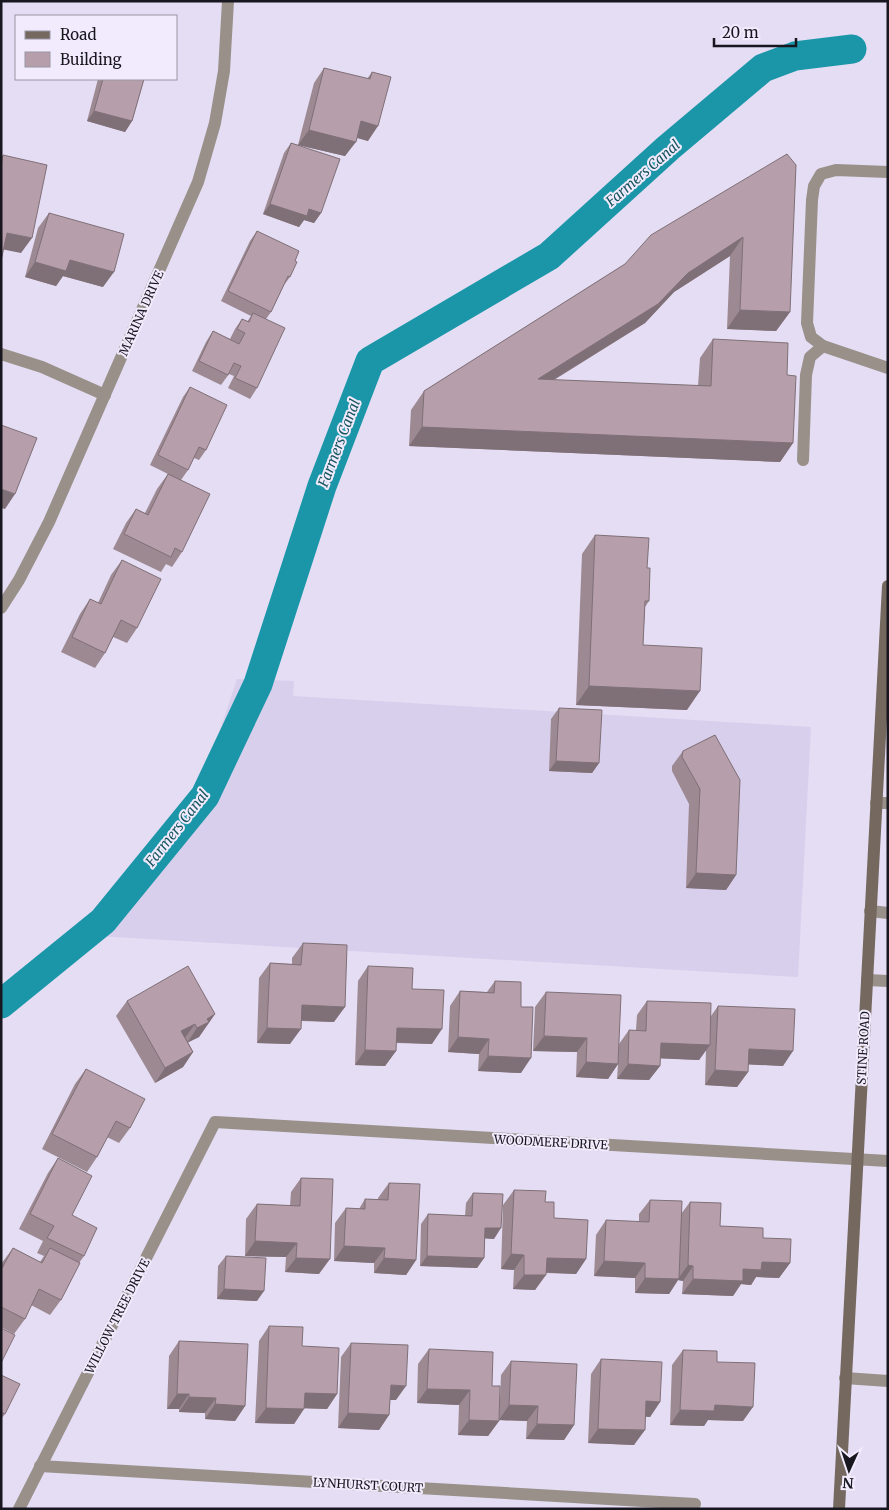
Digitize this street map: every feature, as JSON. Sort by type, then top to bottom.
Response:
[{"type":"main road","name":"STINE ROAD","points":[[839,1509],[870,911],[882,803],[888,586]]},
{"type":"street","name":"MARINA DRIVE","points":[[1,608],[19,580],[49,522],[198,182],[215,123],[224,71],[228,1]]},
{"type":"street","points":[[888,172],[836,170],[821,174],[814,186],[807,323],[811,337],[822,346],[888,368]]},
{"type":"street","points":[[803,460],[806,375],[810,357],[822,346]]},
{"type":"street","points":[[1,354],[42,367],[105,395]]},
{"type":"street","points":[[870,911],[888,913]]},
{"type":"street","points":[[867,980],[888,981]]},
{"type":"street","name":"WOODMERE DRIVE","points":[[215,1122],[888,1161]]},
{"type":"street","name":"WILLOW TREE DRIVE","points":[[19,1509],[215,1122]]},
{"type":"street","points":[[845,1378],[888,1381]]},
{"type":"street","name":"LYNHURST COURT","points":[[40,1466],[695,1504]]},
{"type":"shaded area","points":[[237,679],[294,681],[293,696],[811,727],[798,977],[80,935],[157,852],[185,812],[209,763]]},
{"type":"building","points":[[324,68],[370,79],[372,72],[391,77],[378,126],[361,121],[356,142],[309,130]]},
{"type":"building","points":[[103,80],[144,80],[132,121],[94,111]]},
{"type":"building","points":[[291,143],[340,159],[321,213],[309,209],[307,216],[270,204]]},
{"type":"building","points":[[787,154],[796,165],[790,312],[740,310],[743,237],[688,273],[658,304],[538,379],[711,386],[713,339],[788,343],[787,375],[796,376],[793,443],[422,427],[424,391],[625,264],[651,235]]},
{"type":"building","points":[[3,155],[47,165],[32,238],[7,233],[1,261],[1,165]]},
{"type":"building","points":[[49,213],[124,234],[114,272],[70,260],[66,271],[35,262]]},
{"type":"building","points":[[257,231],[299,251],[295,261],[297,262],[290,277],[288,276],[271,312],[228,291]]},
{"type":"building","points":[[253,313],[285,328],[257,388],[235,378],[241,366],[234,363],[228,375],[199,361],[213,331],[239,344],[245,333],[237,329],[242,319],[249,322]]},
{"type":"building","points":[[190,387],[227,405],[206,450],[199,447],[188,470],[158,455]]},
{"type":"building","points":[[1,425],[37,438],[15,494],[1,489]]},
{"type":"building","points":[[168,474],[210,494],[182,552],[175,548],[171,557],[124,534],[136,509],[148,515]]},
{"type":"building","points":[[595,535],[649,538],[647,568],[650,568],[649,601],[645,601],[643,645],[702,648],[700,691],[589,686]]},
{"type":"building","points":[[122,560],[161,579],[137,628],[121,620],[105,653],[72,637],[90,599],[101,604]]},
{"type":"building","points":[[559,708],[602,710],[599,763],[556,761]]},
{"type":"building","points":[[715,735],[740,780],[736,875],[696,873],[700,789],[682,757],[683,751]]},
{"type":"building","points":[[303,943],[347,945],[345,1007],[302,1005],[301,1029],[267,1028],[270,963],[301,965]]},
{"type":"building","points":[[188,966],[215,1014],[207,1019],[209,1022],[197,1028],[195,1024],[181,1031],[193,1052],[165,1068],[127,1001]]},
{"type":"building","points":[[368,966],[413,968],[412,989],[444,990],[442,1029],[397,1028],[396,1051],[365,1050]]},
{"type":"building","points":[[495,981],[521,982],[521,1007],[533,1007],[531,1058],[488,1056],[489,1039],[458,1037],[460,991],[494,993]]},
{"type":"building","points":[[546,992],[621,995],[618,1064],[586,1062],[587,1038],[544,1036]]},
{"type":"building","points":[[647,1001],[711,1003],[710,1045],[661,1043],[660,1066],[628,1064],[629,1030],[646,1031]]},
{"type":"building","points":[[718,1006],[795,1009],[793,1051],[749,1049],[748,1072],[715,1070]]},
{"type":"building","points":[[86,1069],[145,1099],[130,1128],[116,1121],[97,1157],[52,1134]]},
{"type":"building","points":[[58,1158],[92,1176],[72,1215],[97,1228],[84,1256],[47,1238],[54,1226],[30,1214]]},
{"type":"building","points":[[301,1178],[333,1179],[330,1259],[296,1258],[297,1243],[255,1241],[257,1204],[300,1206]]},
{"type":"building","points":[[389,1183],[420,1184],[416,1260],[384,1258],[385,1248],[344,1246],[346,1208],[365,1209],[365,1199],[388,1200]]},
{"type":"building","points":[[514,1190],[546,1191],[545,1202],[554,1202],[554,1218],[588,1220],[586,1259],[547,1258],[546,1275],[524,1275],[524,1255],[511,1254]]},
{"type":"building","points":[[473,1193],[503,1194],[501,1228],[485,1228],[484,1258],[427,1256],[428,1214],[472,1216]]},
{"type":"building","points":[[650,1200],[682,1201],[679,1279],[645,1278],[645,1263],[604,1261],[606,1220],[649,1222]]},
{"type":"building","points":[[690,1202],[721,1203],[720,1226],[763,1228],[763,1238],[791,1239],[790,1263],[762,1262],[761,1270],[743,1269],[743,1281],[693,1279],[693,1266],[688,1265]]},
{"type":"building","points":[[13,1248],[42,1263],[50,1248],[80,1263],[61,1300],[39,1289],[25,1319],[1,1307],[1,1270]]},
{"type":"building","points":[[226,1256],[266,1258],[264,1291],[224,1289]]},
{"type":"building","points":[[269,1326],[303,1327],[302,1346],[339,1348],[337,1394],[305,1393],[304,1409],[266,1408]]},
{"type":"building","points":[[1,1328],[15,1335],[1,1363]]},
{"type":"building","points":[[179,1341],[248,1344],[245,1406],[215,1404],[216,1398],[189,1397],[189,1394],[177,1394]]},
{"type":"building","points":[[351,1343],[408,1345],[406,1386],[391,1385],[389,1415],[348,1413]]},
{"type":"building","points":[[429,1349],[493,1352],[492,1386],[500,1386],[499,1421],[469,1420],[470,1390],[427,1389]]},
{"type":"building","points":[[683,1350],[717,1351],[717,1362],[755,1363],[753,1407],[715,1405],[714,1411],[680,1410]]},
{"type":"building","points":[[601,1359],[662,1362],[660,1402],[646,1401],[645,1430],[598,1429]]},
{"type":"building","points":[[511,1361],[577,1364],[574,1425],[537,1424],[538,1406],[509,1405]]},
{"type":"building","points":[[1,1375],[20,1384],[5,1414],[1,1412]]},
{"type":"waterway","name":"Farmers Canal","points":[[1,1004],[103,921],[205,796],[258,684],[322,486],[370,361],[549,256],[668,148],[763,68],[795,56],[852,49]]}]
